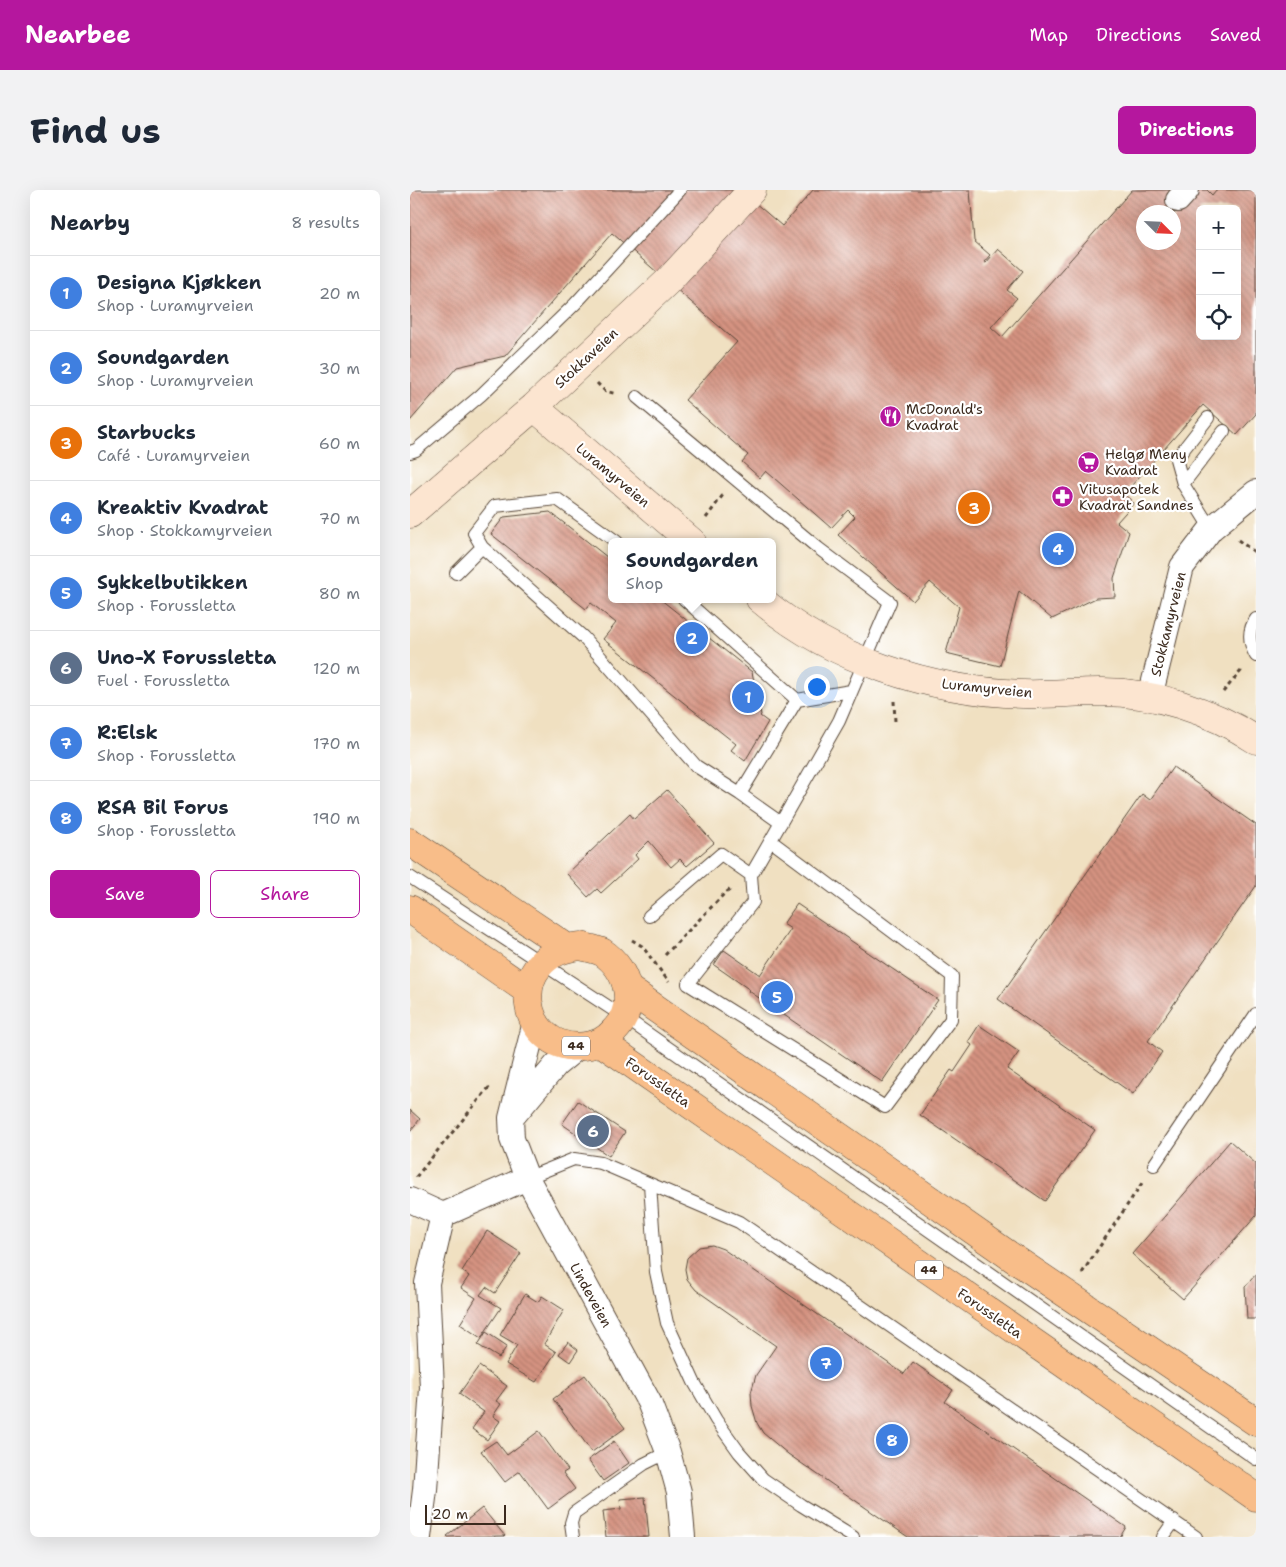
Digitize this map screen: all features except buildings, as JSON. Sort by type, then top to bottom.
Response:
[{"type":"main road","points":[[410,842],[566,947]]},
{"type":"main road","points":[[410,909],[528,991],[532,976],[540,963],[552,953],[566,947],[581,946],[601,951],[616,964],[626,981],[628,989],[1013,1258],[1256,1422]]},
{"type":"main road","name":"44","points":[[590,1045],[616,1029],[624,1017],[628,1003],[628,989]]},
{"type":"main road","name":"Forussletta","points":[[528,991],[528,1006],[535,1022],[546,1035],[561,1044],[590,1045],[1256,1497]]},
{"type":"street","name":"Stokkaveien","points":[[410,514],[534,407],[667,282],[752,190]]},
{"type":"street","name":"Luramyrveien","points":[[534,407],[696,533]]},
{"type":"street","name":"Stokkamyrveien","points":[[1150,697],[1182,567],[1221,532],[1256,492]]},
{"type":"street","name":"Luramyrveien","points":[[765,603],[808,634],[834,648],[865,661],[931,682],[984,691],[1024,694],[1101,692],[1150,697],[1189,707],[1221,720],[1256,740]]},
{"type":"street","name":"Lindeveien","points":[[535,1022],[511,1118],[512,1139],[527,1178],[649,1402],[668,1452],[679,1492],[683,1537]]},
{"type":"street","points":[[511,1118],[556,1065],[590,1045]]},
{"type":"street","points":[[443,1215],[527,1178]]},
{"type":"street","points":[[412,1191],[443,1215]]},
{"type":"street","points":[[419,1537],[425,1490],[432,1388],[427,1283],[443,1215]]},
{"type":"lane","points":[[410,452],[416,450],[481,395],[575,304],[680,190]]},
{"type":"lane","points":[[637,397],[818,548],[890,602],[839,721],[751,875],[752,902],[688,984],[885,1107],[951,1019],[952,976],[771,841]]},
{"type":"lane","points":[[1208,418],[1176,459],[1183,484],[1221,532]]},
{"type":"lane","points":[[1183,484],[1224,431]]},
{"type":"lane","points":[[611,538],[557,499],[495,506],[474,532],[482,547],[583,637],[696,766],[781,823]]},
{"type":"lane","points":[[456,573],[482,547]]},
{"type":"lane","points":[[689,603],[798,700]]},
{"type":"lane","points":[[1256,619],[1252,625],[1250,636],[1251,646],[1256,656]]},
{"type":"lane","points":[[740,794],[798,700],[851,692]]},
{"type":"lane","points":[[649,916],[720,854],[751,875]]},
{"type":"lane","points":[[410,877],[624,1017],[1256,1459]]},
{"type":"lane","points":[[1154,1165],[1256,1014]]},
{"type":"lane","points":[[527,1178],[574,1159],[601,1163],[739,1222],[1196,1537]]},
{"type":"lane","points":[[650,1184],[656,1272],[668,1323],[694,1382],[716,1420],[739,1452],[763,1479],[853,1537]]},
{"type":"lane","points":[[573,1537],[571,1523],[574,1513],[644,1464],[668,1452]]},
{"type":"lane","points":[[1163,1537],[1174,1522]]},
{"type":"path","points":[[593,379],[605,391],[637,397]]},
{"type":"path","points":[[696,533],[736,480]]},
{"type":"path","points":[[1221,532],[1256,553]]},
{"type":"path","points":[[1222,693],[1241,671]]},
{"type":"path","points":[[894,698],[895,722]]},
{"type":"path","points":[[665,955],[723,895],[751,875]]},
{"type":"path","points":[[412,1191],[417,1174],[497,1078]]},
{"type":"path","points":[[1079,1278],[1154,1165]]},
{"type":"place","name":"McDonald's Kvadrat","points":[[890,417]]},
{"type":"place","name":"Helgø Meny Kvadrat","points":[[1089,462]]},
{"type":"place","name":"Vitusapotek Kvadrat Sandnes","points":[[1063,497]]},
{"type":"place","name":"Starbucks","points":[[974,508]]},
{"type":"place","name":"Kreaktiv Kvadrat","points":[[1058,549]]},
{"type":"place","name":"Soundgarden","points":[[692,638]]},
{"type":"place","name":"Designa Kjøkken","points":[[748,697]]},
{"type":"place","name":"Sykkelbutikken","points":[[777,997]]},
{"type":"place","name":"Uno-X Forussletta","points":[[593,1131]]},
{"type":"place","name":"R:Elsk","points":[[826,1363]]},
{"type":"place","name":"RSA Bil Forus","points":[[892,1440]]}]
